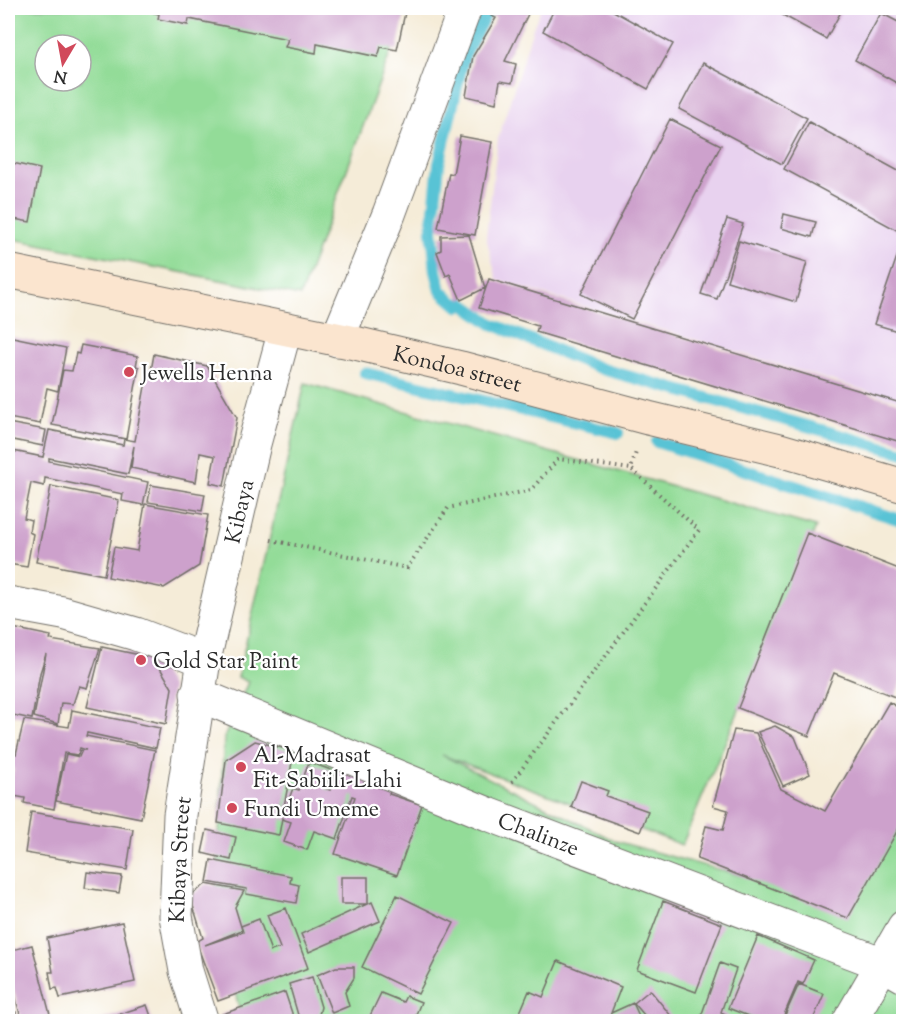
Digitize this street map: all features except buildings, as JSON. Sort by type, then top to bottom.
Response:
[{"type":"street","points":[[338,340],[389,214],[465,8]]},
{"type":"street","name":"Kondoa street","points":[[8,272],[338,340],[461,368],[648,418],[780,450],[903,486]]},
{"type":"street","name":"Kibaya","points":[[197,694],[254,444],[285,330]]},
{"type":"street","points":[[8,603],[63,613],[136,634],[204,660]]},
{"type":"street","name":"Chalinze","points":[[197,694],[488,814],[893,970]]},
{"type":"street","name":"Kibaya Street","points":[[197,694],[180,815],[176,916],[186,971],[202,1022]]},
{"type":"street","points":[[849,1022],[893,970],[903,927]]},
{"type":"path","points":[[631,469],[648,418]]},
{"type":"path","points":[[234,533],[407,567],[448,508],[531,490],[558,459],[631,469],[699,530],[488,814]]},
{"type":"shaded area","points":[[541,8],[903,8],[903,402],[497,280],[486,237],[498,139]]},
{"type":"green space","points":[[8,8],[407,8],[300,296],[8,238]]},
{"type":"green space","points":[[305,383],[816,527],[682,845],[442,755],[615,841],[811,895],[903,813],[903,1021],[242,1021],[215,907],[224,738],[248,682],[238,677]]},
{"type":"waterway","points":[[489,8],[464,56],[439,164],[432,230],[436,271],[441,291],[458,306],[462,303],[492,324],[602,369],[904,453]]},
{"type":"waterway","points":[[365,373],[618,433]]},
{"type":"waterway","points":[[657,442],[904,521]]},
{"type":"place","name":"Jewells Henna","points":[[129,372]]},
{"type":"place","name":"Gold Star Paint","points":[[141,660]]},
{"type":"place","name":"Al-Madrasat Fit-Sabiili-Llahi","points":[[241,767]]},
{"type":"place","name":"Fundi Umeme","points":[[232,808]]}]
